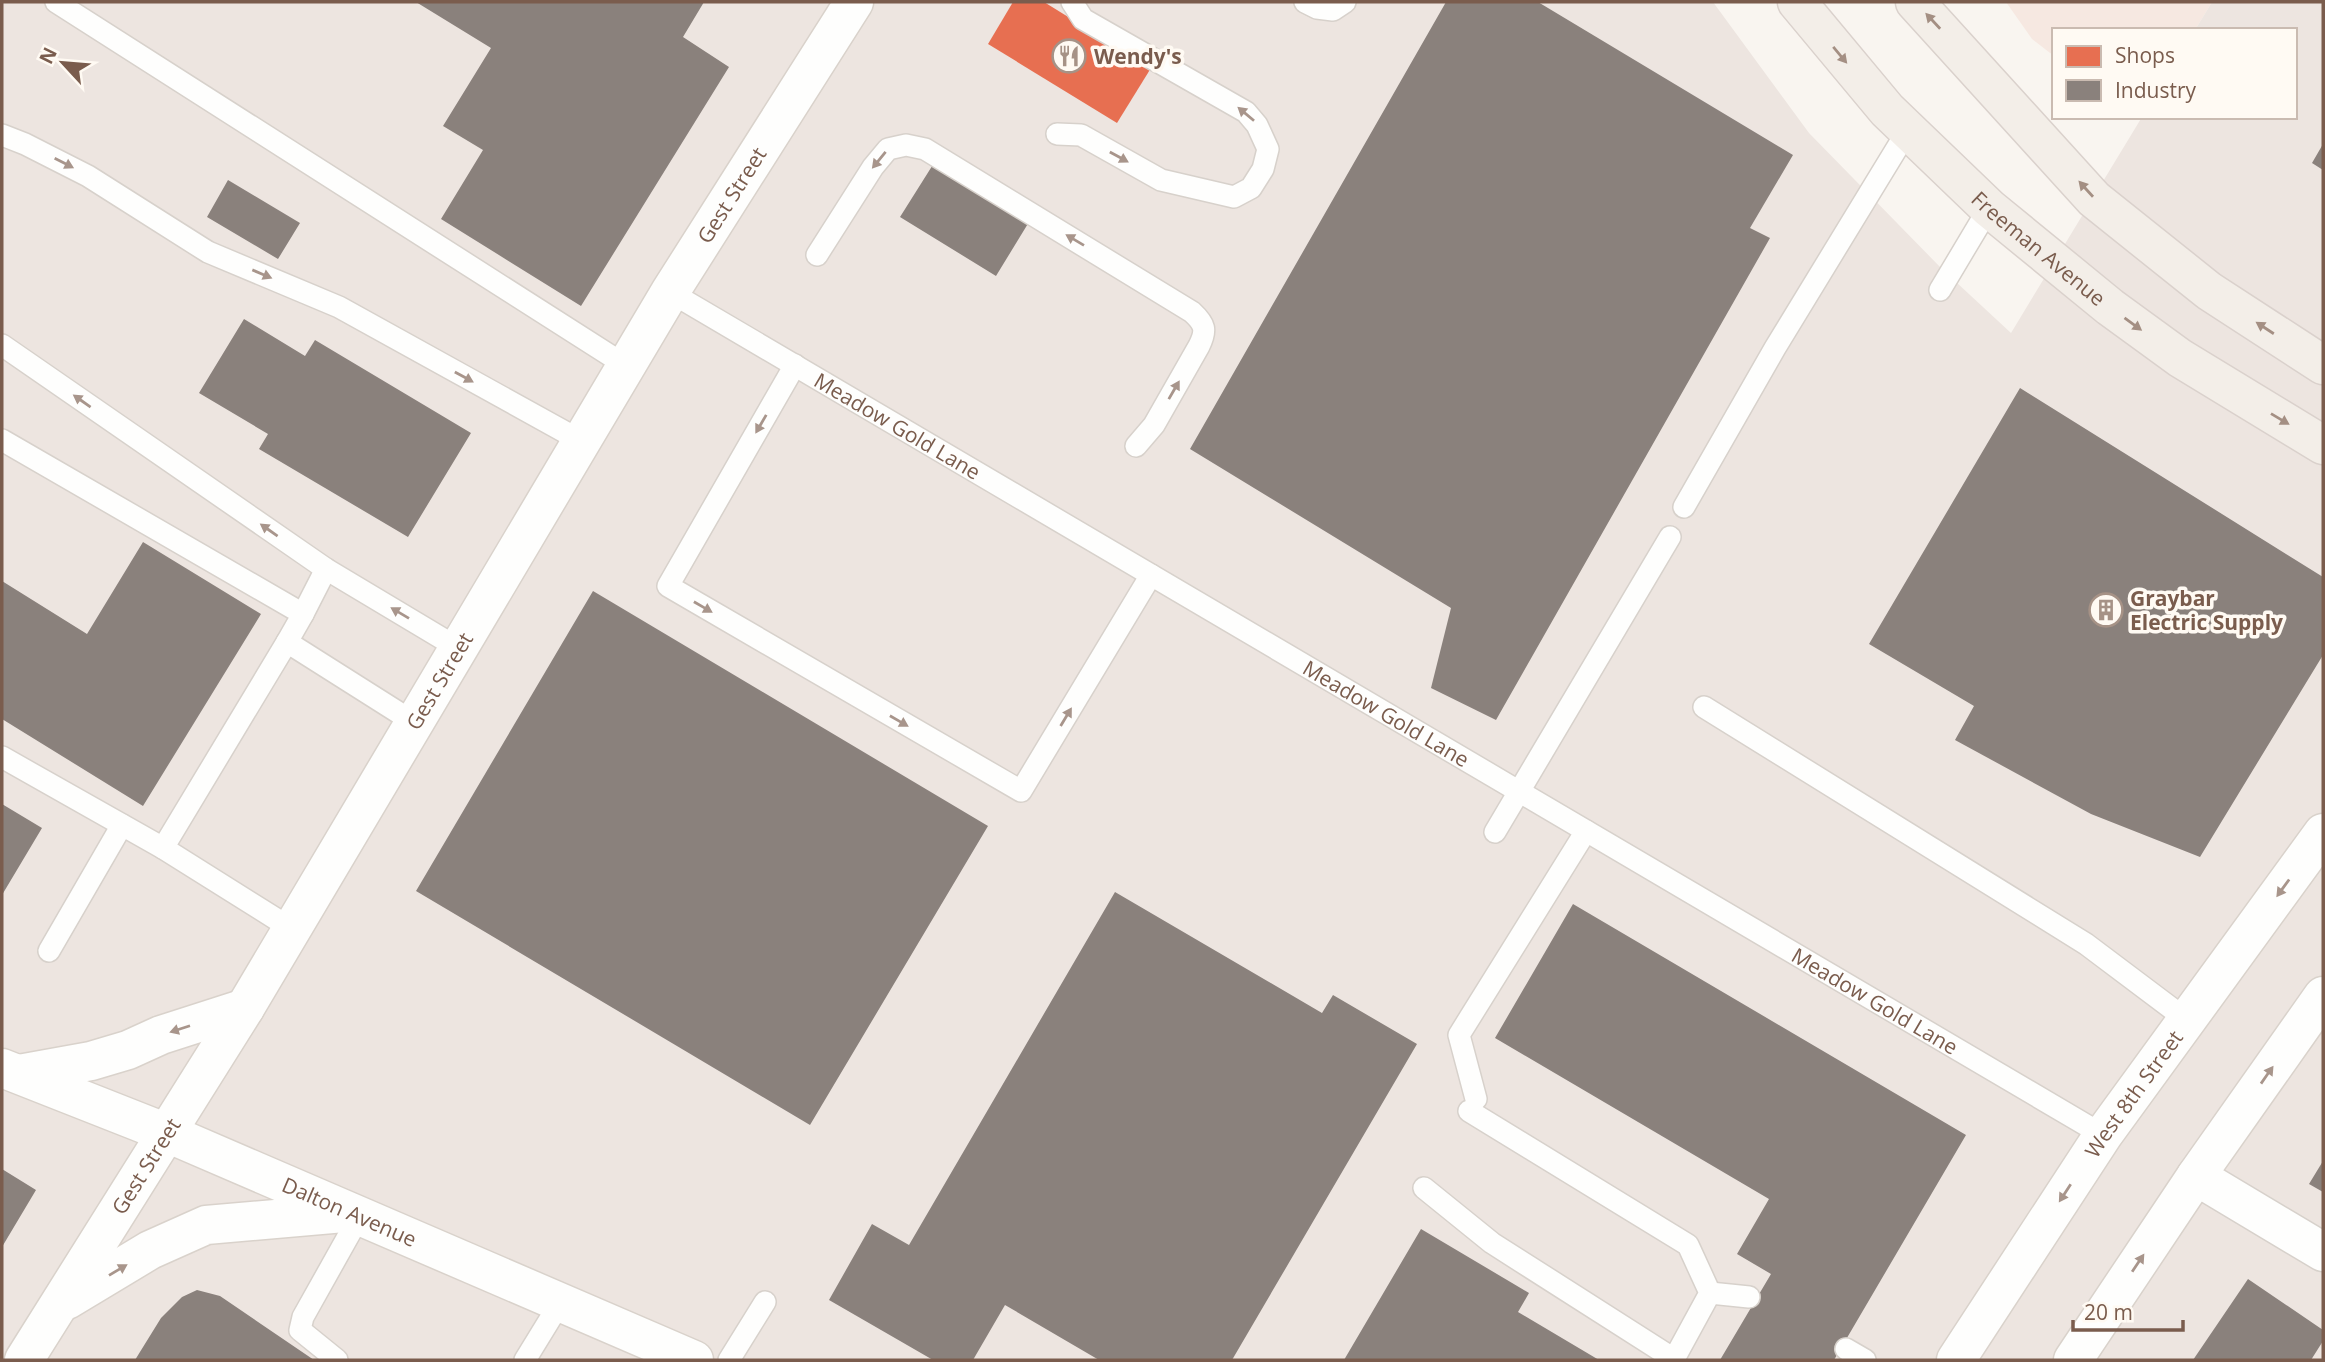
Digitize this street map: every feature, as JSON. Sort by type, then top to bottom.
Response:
[{"type":"main road","name":"Gest Street","points":[[24,1360],[245,1008],[583,442],[625,365],[854,2]]},
{"type":"main road","name":"Freeman Avenue","points":[[1797,2],[1887,110],[1989,208],[2110,307],[2179,358],[2323,445]]},
{"type":"main road","points":[[1914,2],[2094,199],[2209,291],[2323,366]]},
{"type":"main road","name":"West 8th Street","points":[[1956,1360],[2103,1135],[2323,833]]},
{"type":"main road","points":[[2073,1360],[2196,1176],[2323,996]]},
{"type":"main road","points":[[10,1071],[91,1061],[245,1008]]},
{"type":"main road","name":"Dalton Avenue","points":[[10,1071],[167,1133],[694,1360]]},
{"type":"main road","points":[[2196,1176],[2323,1252]]},
{"type":"main road","points":[[60,1305],[150,1250],[206,1225],[354,1215]]},
{"type":"lane","points":[[56,2],[625,365]]},
{"type":"lane","points":[[1056,134],[1081,135],[1161,180],[1234,197],[1251,188],[1263,169],[1268,149],[1257,125],[1246,112],[1083,19],[1072,2]]},
{"type":"lane","points":[[1305,2],[1317,8],[1333,10],[1345,2]]},
{"type":"lane","points":[[1684,507],[1775,348],[1908,130]]},
{"type":"lane","points":[[2,135],[88,176],[208,252],[339,307],[583,442]]},
{"type":"lane","points":[[817,255],[873,167],[888,149],[906,145],[925,149],[1192,312],[1203,323],[1205,334],[1199,346],[1154,425],[1136,446]]},
{"type":"lane","points":[[1940,290],[1989,208]]},
{"type":"lane","name":"Meadow Gold Lane","points":[[670,292],[2103,1135]]},
{"type":"lane","points":[[2,345],[326,569],[458,648]]},
{"type":"lane","points":[[795,365],[667,586],[1021,792],[1151,575]]},
{"type":"lane","points":[[2,440],[303,614]]},
{"type":"lane","points":[[1495,832],[1670,537]]},
{"type":"lane","points":[[163,848],[287,642],[326,569]]},
{"type":"lane","points":[[287,642],[415,723]]},
{"type":"lane","points":[[1704,707],[2086,944],[2187,1020]]},
{"type":"lane","points":[[2,757],[163,848],[292,929]]},
{"type":"lane","points":[[49,951],[122,825]]},
{"type":"lane","points":[[1586,831],[1459,1035],[1473,1105],[1688,1245],[1710,1293]]},
{"type":"lane","points":[[1424,1188],[1492,1243],[1674,1359],[1710,1293]]},
{"type":"lane","points":[[337,1360],[300,1330],[303,1317],[354,1215]]},
{"type":"lane","points":[[1710,1293],[1749,1297]]},
{"type":"lane","points":[[729,1360],[765,1302]]},
{"type":"lane","points":[[525,1360],[560,1303]]},
{"type":"lane","points":[[1846,1349],[1865,1360]]},
{"type":"shaded area","points":[[2,2],[1713,2],[1809,133],[1942,269],[2011,333],[2141,119],[2297,119],[2297,28],[2196,28],[2212,2],[2323,2],[2323,1360],[2,1360]]},
{"type":"shaded area","points":[[2006,2],[2212,2],[2196,28],[2052,28],[2052,54],[2032,39]]},
{"type":"building: Shops","name":"Wendy's","points":[[1013,2],[1044,2],[1151,68],[1117,123],[988,44]]},
{"type":"building: Industry","points":[[416,2],[704,2],[683,37],[729,67],[581,306],[441,219],[483,150],[443,126],[491,48]]},
{"type":"building: Industry","points":[[1446,2],[1538,2],[1793,155],[1750,228],[1770,238],[1496,720],[1431,688],[1451,608],[1190,449]]},
{"type":"building: Industry","points":[[2323,144],[2323,170],[2312,163]]},
{"type":"building: Industry","points":[[934,163],[1029,222],[996,276],[900,217]]},
{"type":"building: Industry","points":[[228,180],[300,223],[278,259],[207,217]]},
{"type":"building: Industry","points":[[244,319],[305,356],[315,340],[471,433],[408,537],[259,449],[268,434],[199,393]]},
{"type":"building: Industry","name":"Graybar Electric Supply","points":[[2020,388],[2323,577],[2323,655],[2200,857],[2091,814],[1955,740],[1974,706],[1869,644]]},
{"type":"building: Industry","points":[[143,542],[261,614],[143,806],[2,719],[2,581],[87,634]]},
{"type":"building: Industry","points":[[593,591],[988,826],[810,1125],[416,891]]},
{"type":"building: Industry","points":[[2,804],[42,828],[2,895]]},
{"type":"building: Industry","points":[[1115,892],[1322,1013],[1333,995],[1417,1044],[1232,1360],[1099,1360],[1005,1305],[973,1360],[933,1360],[829,1300],[872,1224],[909,1245]]},
{"type":"building: Industry","points":[[1573,904],[1966,1135],[1834,1360],[1720,1360],[1771,1274],[1737,1254],[1769,1199],[1495,1038]]},
{"type":"building: Industry","points":[[2323,1161],[2323,1192],[2309,1184]]},
{"type":"building: Industry","points":[[2,1169],[36,1190],[2,1247]]},
{"type":"building: Industry","points":[[1421,1229],[1529,1293],[1518,1312],[1599,1360],[1344,1360]]},
{"type":"building: Industry","points":[[2248,1279],[2323,1330],[2323,1341],[2311,1360],[2193,1360]]},
{"type":"building: Industry","points":[[197,1290],[220,1296],[314,1360],[135,1360],[161,1318],[182,1297]]},
{"type":"place","name":"Wendy's","points":[[1069,56]]},
{"type":"place","name":"Graybar Electric Supply","points":[[2106,610]]}]
